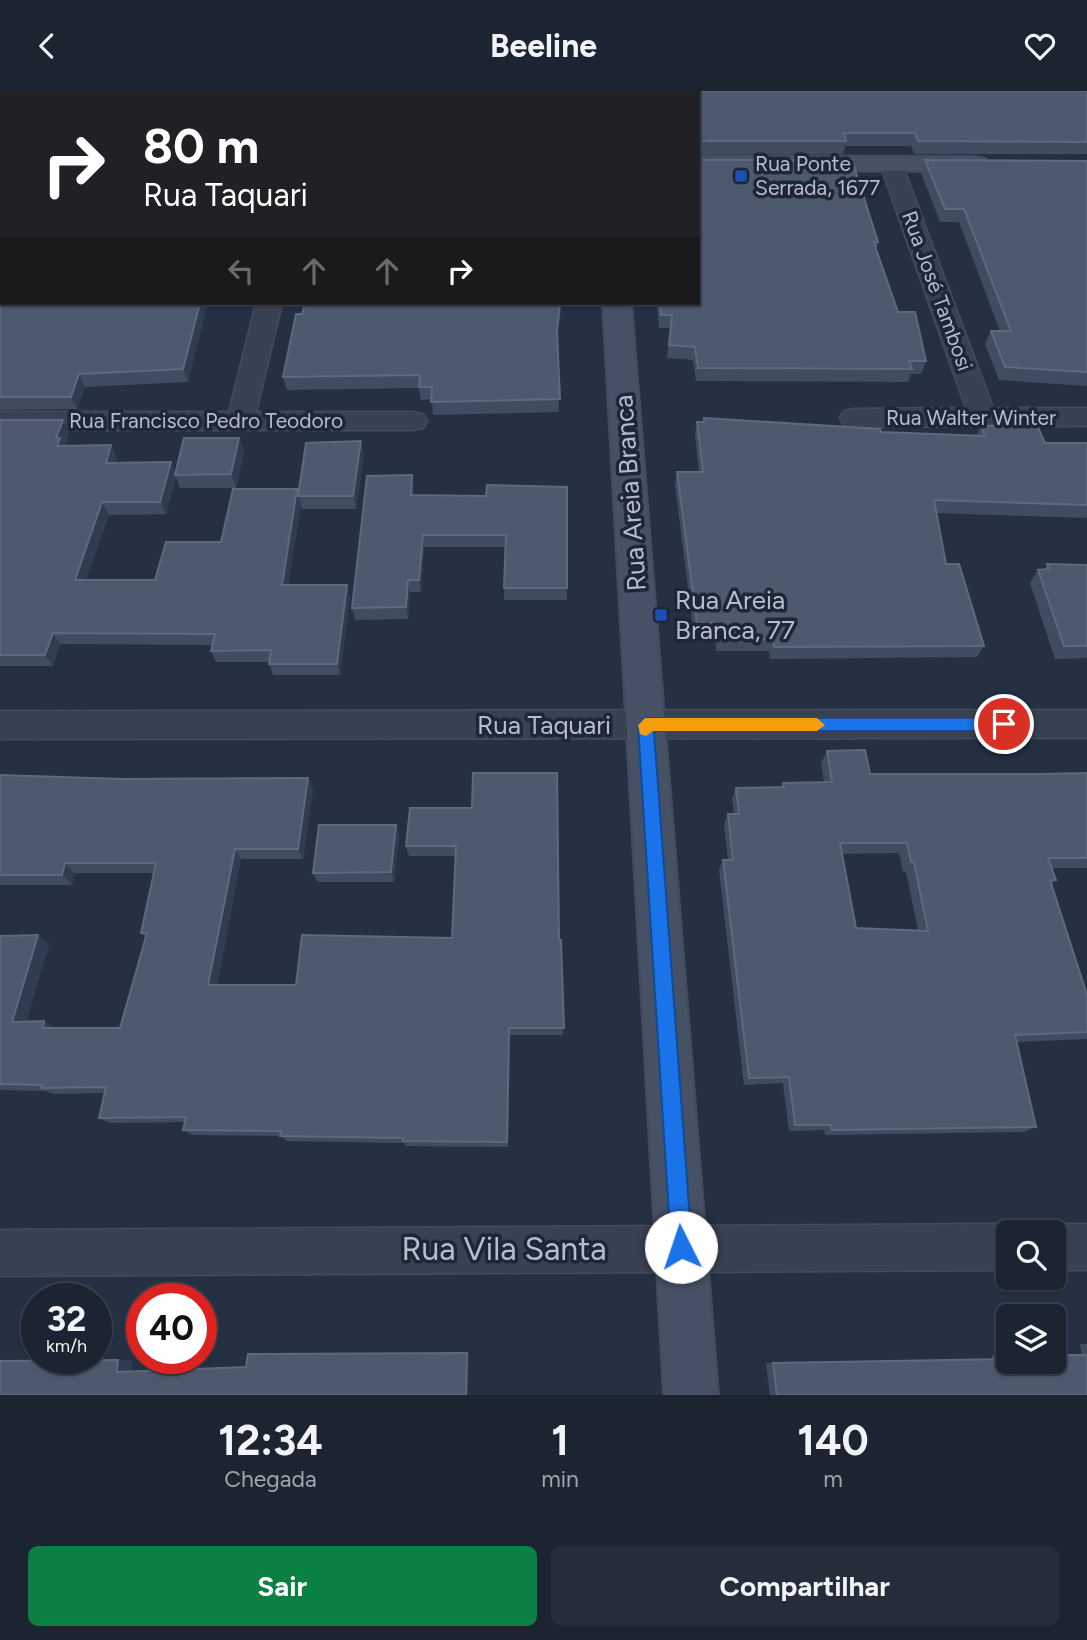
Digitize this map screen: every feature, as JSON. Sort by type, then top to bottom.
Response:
[{"type":"street","points":[[700,163],[1003,164]]},
{"type":"street","name":"Rua José Tambosi","points":[[891,164],[983,418]]},
{"type":"street","points":[[240,421],[269,305]]},
{"type":"street","name":"Rua Areia Branca","points":[[617,305],[691,1395]]},
{"type":"street","name":"Rua Walter Winter","points":[[854,418],[1087,417]]},
{"type":"street","name":"Rua Francisco Pedro Teodoro","points":[[0,421],[413,421]]},
{"type":"street","name":"Rua Taquari","points":[[0,725],[1087,724]]},
{"type":"street","name":"Rua Vila Santa","points":[[0,1253],[996,1247]]},
{"type":"street","points":[[1066,1247],[1087,1247]]},
{"type":"building","points":[[700,91],[1087,91],[1087,142],[918,141],[915,133],[844,133],[846,141],[700,141]]},
{"type":"building","points":[[700,160],[852,160],[878,242],[875,242],[876,249],[898,312],[915,312],[926,361],[909,361],[912,369],[698,368],[695,347],[669,345],[672,315],[661,315],[660,305],[700,305]]},
{"type":"building","points":[[925,160],[1087,161],[1087,372],[1005,367],[991,331],[1011,331],[964,209],[945,209]]},
{"type":"building","points":[[0,305],[199,305],[183,369],[79,374],[71,397],[0,397]]},
{"type":"building","points":[[304,305],[560,305],[557,331],[560,399],[431,402],[432,387],[419,387],[420,375],[283,377],[296,314],[302,314]]},
{"type":"building","points":[[704,418],[880,429],[881,432],[985,436],[981,426],[1037,425],[1045,443],[1087,443],[1087,505],[934,500],[946,564],[959,564],[984,646],[774,647],[773,639],[719,640],[717,623],[697,623],[677,472],[703,472],[697,422],[704,422]]},
{"type":"building","points":[[0,420],[63,420],[56,438],[60,438],[57,446],[111,445],[106,463],[171,462],[160,502],[102,502],[75,580],[155,580],[166,542],[221,542],[233,489],[297,489],[282,585],[347,585],[337,664],[269,664],[271,650],[211,651],[215,634],[53,633],[45,655],[0,655]]},
{"type":"building","points":[[184,438],[239,438],[231,474],[175,475]]},
{"type":"building","points":[[361,441],[353,496],[298,496],[306,443]]},
{"type":"building","points":[[412,475],[411,495],[486,496],[487,485],[567,487],[567,588],[504,588],[506,535],[423,535],[419,580],[408,580],[406,607],[352,608],[367,476]]},
{"type":"building","points":[[1047,564],[1087,565],[1087,646],[1064,646],[1038,570],[1049,569]]},
{"type":"building","points":[[865,750],[870,774],[1087,773],[1087,858],[1048,858],[1056,880],[1050,880],[1087,995],[1087,1032],[1015,1035],[1036,1127],[832,1130],[831,1125],[795,1125],[789,1077],[749,1078],[723,860],[733,860],[728,814],[739,814],[736,788],[832,782],[827,751]],"holes":[[[840,843],[907,843],[911,862],[914,862],[928,931],[856,928]]]},
{"type":"building","points":[[473,773],[557,773],[559,940],[564,1028],[509,1028],[507,1142],[403,1141],[403,1138],[280,1136],[281,1131],[183,1130],[186,1117],[99,1118],[106,1087],[41,1088],[42,1085],[0,1084],[0,936],[38,935],[12,1022],[44,1021],[43,1028],[120,1028],[147,933],[141,933],[156,863],[65,863],[62,875],[0,875],[0,775],[122,779],[308,778],[298,849],[235,849],[208,985],[296,985],[302,935],[452,938],[456,846],[406,846],[410,808],[472,808]]},
{"type":"building","points":[[319,825],[396,825],[391,872],[313,873]]},
{"type":"building","points":[[467,1353],[466,1395],[0,1395],[0,1361],[21,1361],[21,1374],[112,1374],[112,1360],[118,1360],[117,1372],[126,1372],[126,1374],[217,1374],[217,1368],[246,1367],[248,1354]]},
{"type":"building","points":[[1066,1355],[1087,1355],[1087,1395],[777,1395],[773,1363],[996,1359],[996,1374],[1066,1374]]},
{"type":"slow traffic","points":[[646,729],[645,725],[817,725]]},
{"type":"place","name":"Rua Ponte Serrada, 1677","points":[[741,176]]},
{"type":"place","name":"Rua Areia Branca, 77","points":[[661,615]]},
{"type":"route","points":[[681,1247],[645,725],[1004,724]]}]
